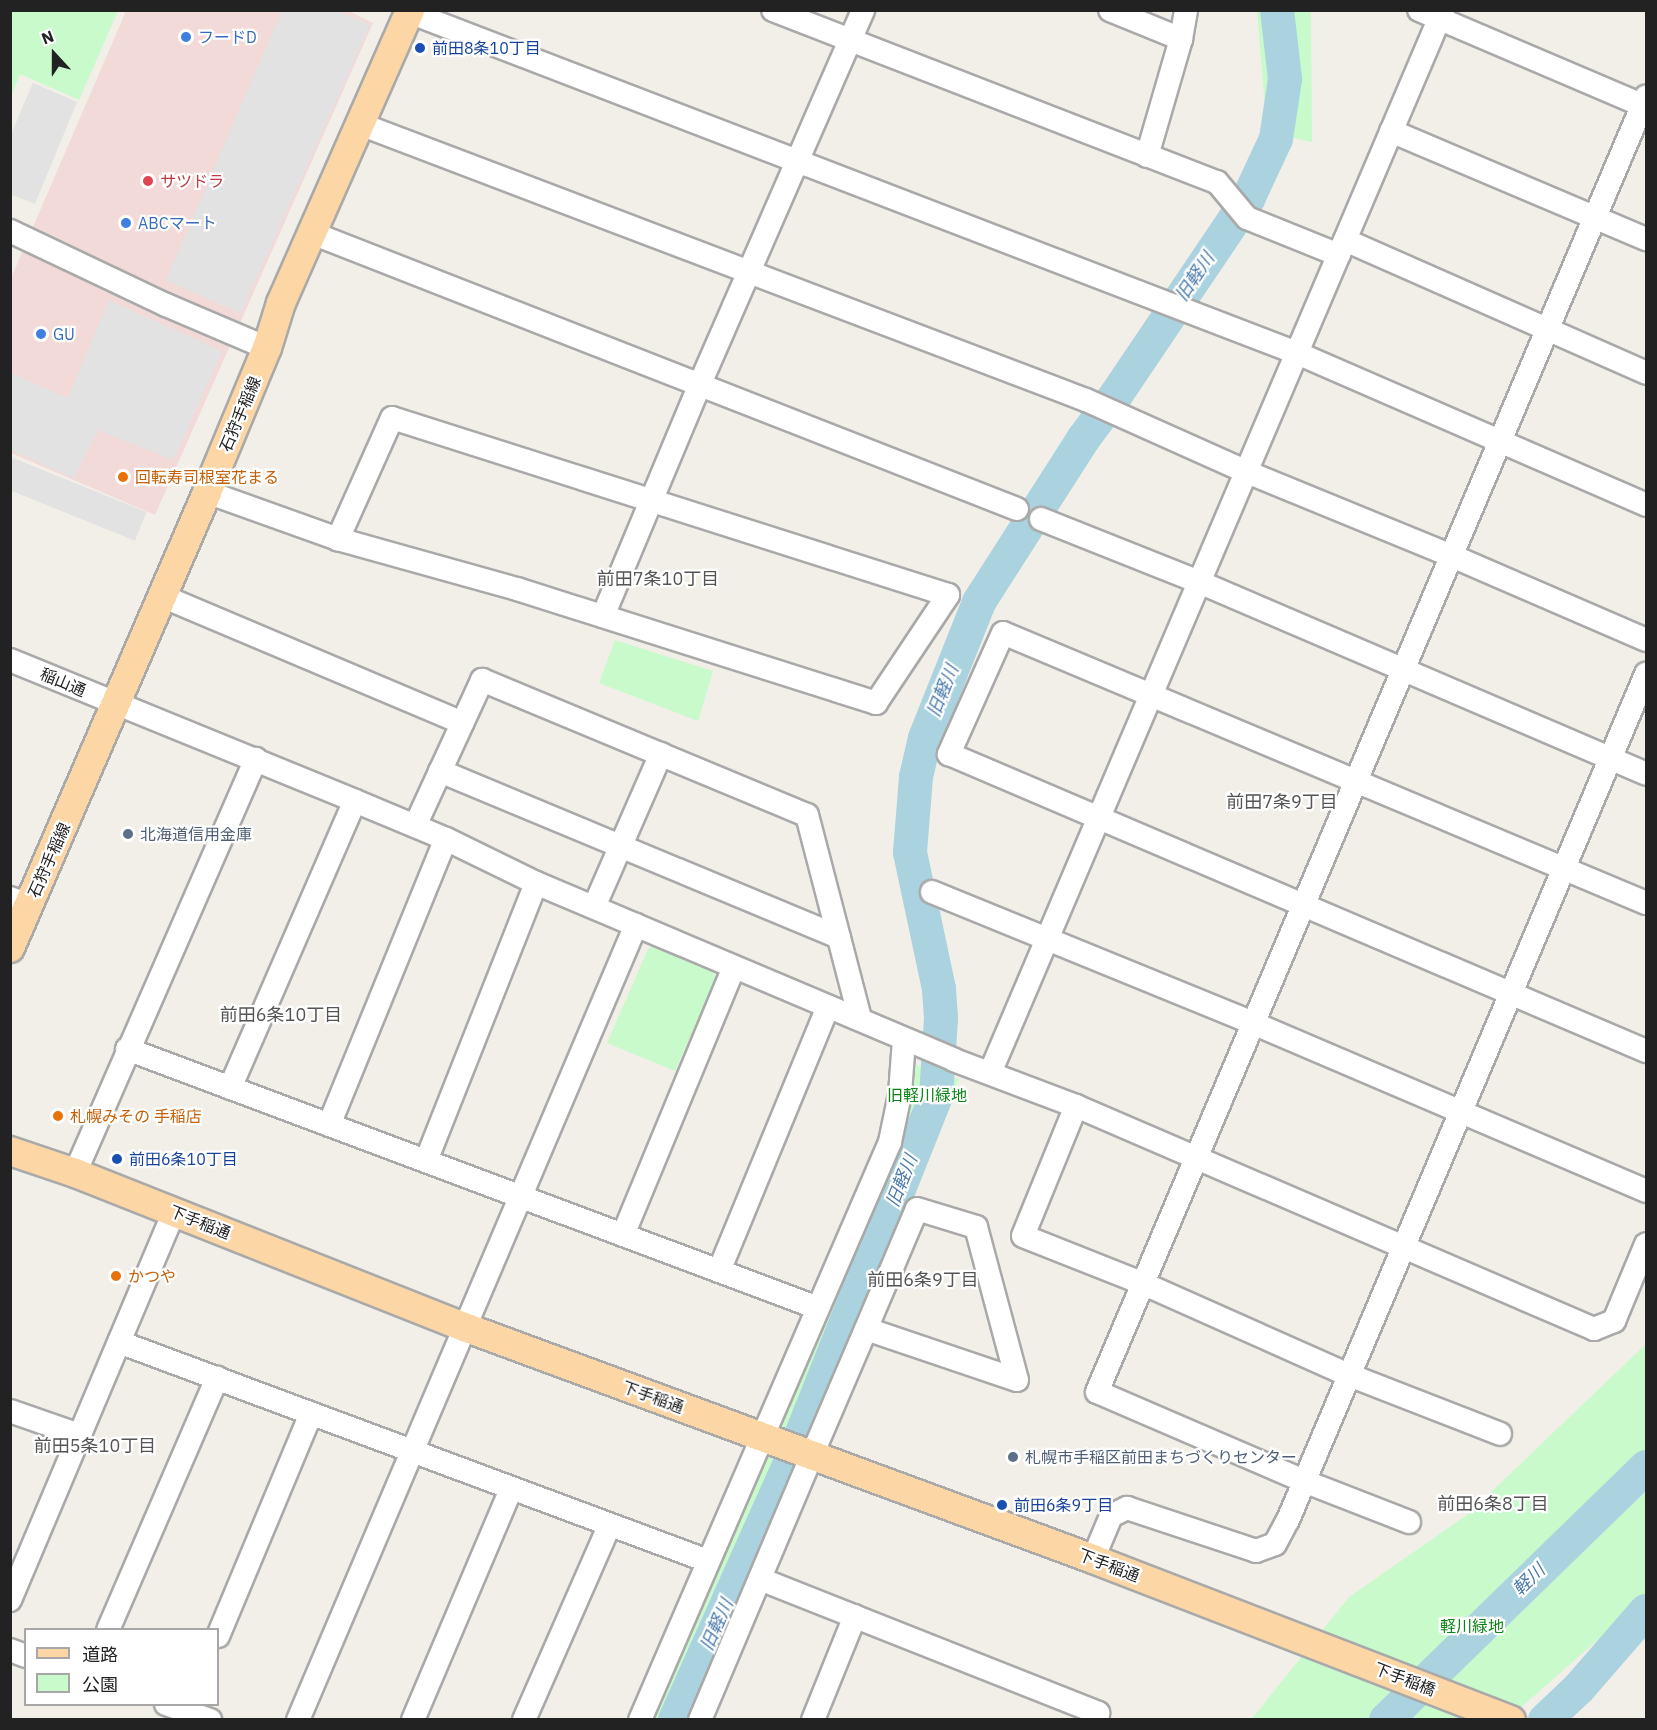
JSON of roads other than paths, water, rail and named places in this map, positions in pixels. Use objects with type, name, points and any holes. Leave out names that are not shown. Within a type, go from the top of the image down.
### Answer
[{"type":"main road","name":"石狩手稲線","points":[[10,948],[20,902],[116,704],[267,348],[282,303],[410,11]]},
{"type":"main road","name":"下手稲通","points":[[10,1150],[75,1173],[466,1328],[1094,1559],[1298,1638]]},
{"type":"main road","name":"下手稲橋","points":[[1298,1638],[1511,1719]]},
{"type":"street","points":[[773,10],[1217,182],[1247,218],[1342,247],[1647,373]]},
{"type":"street","points":[[603,616],[699,386],[863,10]]},
{"type":"street","points":[[1110,10],[1181,39]]},
{"type":"street","points":[[1147,156],[1181,39],[1186,10]]},
{"type":"street","points":[[410,11],[1297,353],[1647,505]]},
{"type":"street","points":[[990,1073],[1391,131],[1434,13],[1645,103],[1097,1392],[1304,1481],[1409,1522]]},
{"type":"street","points":[[360,124],[1086,400],[1247,472],[1452,556],[1647,640]]},
{"type":"street","points":[[1391,131],[1647,239]]},
{"type":"street","points":[[10,231],[166,305],[267,348]]},
{"type":"street","points":[[312,233],[1017,509]]},
{"type":"street","points":[[207,492],[338,539],[517,589],[876,703],[948,595],[392,418],[338,539]]},
{"type":"street","points":[[1041,519],[1199,582],[1647,774]]},
{"type":"street","points":[[162,596],[462,723]]},
{"type":"street","points":[[1647,903],[1004,633],[949,754],[1098,820],[1305,905],[1511,995],[1647,1051]]},
{"type":"street","name":"稲山通","points":[[10,660],[256,759],[446,839],[536,883],[828,1007],[860,1018],[910,1042],[1076,1106],[1197,1160],[1404,1245],[1594,1329],[1614,1321],[1647,1244]]},
{"type":"street","points":[[1094,1559],[1111,1516],[1127,1508],[1256,1551],[1275,1544],[1304,1481],[1647,674]]},
{"type":"street","points":[[415,826],[482,680],[807,815],[860,1018]]},
{"type":"street","points":[[594,907],[661,754]]},
{"type":"street","points":[[75,1173],[256,759]]},
{"type":"street","points":[[440,771],[839,937]]},
{"type":"street","points":[[230,1088],[355,801]]},
{"type":"street","points":[[329,1125],[446,839]]},
{"type":"street","points":[[426,1161],[536,883]]},
{"type":"street","points":[[932,892],[1255,1024],[1647,1191]]},
{"type":"street","points":[[298,1719],[636,925]]},
{"type":"street","points":[[623,1234],[734,967]]},
{"type":"street","points":[[719,1271],[828,1007]]},
{"type":"street","points":[[640,1719],[890,1142],[910,1042]]},
{"type":"street","points":[[127,1050],[818,1308]]},
{"type":"street","points":[[1076,1106],[1023,1236],[1142,1283],[1349,1375],[1500,1434]]},
{"type":"street","points":[[700,1719],[917,1209],[976,1227],[1017,1380],[866,1329]]},
{"type":"street","points":[[10,1600],[174,1212]]},
{"type":"street","points":[[119,1342],[708,1561]]},
{"type":"street","points":[[108,1628],[217,1378]]},
{"type":"street","points":[[10,1411],[79,1436]]},
{"type":"street","points":[[219,1634],[311,1414]]},
{"type":"street","points":[[413,1719],[511,1489]]},
{"type":"street","points":[[524,1719],[609,1526]]},
{"type":"street","points":[[760,1579],[1098,1713],[1097,1719]]},
{"type":"street","points":[[813,1719],[855,1616]]},
{"type":"street","points":[[180,1707],[210,1719]]},
{"type":"waterway","name":"旧軽川","points":[[802,1433],[936,1096],[941,1018],[939,989],[910,852],[916,777],[925,738],[979,602],[1084,438],[1116,395],[1248,199],[1276,139],[1285,79],[1277,10]]},
{"type":"waterway","name":"旧軽川","points":[[675,1720],[789,1465]]},
{"type":"waterway","name":"軽川","points":[[1386,1720],[1646,1467]]},
{"type":"waterway","points":[[1545,1720],[1579,1688],[1646,1611]]},
{"type":"place","name":"フードD","points":[[186,37]]},
{"type":"place","name":"前田8条10丁目","points":[[420,48]]},
{"type":"place","name":"サツドラ","points":[[148,181]]},
{"type":"place","name":"ABCマート","points":[[126,223]]},
{"type":"place","name":"GU","points":[[41,334]]},
{"type":"place","name":"回転寿司根室花まる","points":[[123,477]]},
{"type":"place","name":"北海道信用金庫","points":[[128,834]]},
{"type":"place","name":"札幌みその 手稲店","points":[[58,1116]]},
{"type":"place","name":"前田6条10丁目","points":[[117,1159]]},
{"type":"place","name":"かつや","points":[[116,1276]]},
{"type":"place","name":"札幌市手稲区前田まちづくりセンター","points":[[1013,1457]]},
{"type":"place","name":"前田6条9丁目","points":[[1002,1505]]},
{"type":"district","name":"前田7条10丁目","points":[[658,579]]},
{"type":"district","name":"前田7条9丁目","points":[[1282,802]]},
{"type":"district","name":"前田6条10丁目","points":[[281,1015]]},
{"type":"district","name":"前田6条9丁目","points":[[923,1280]]},
{"type":"district","name":"前田5条10丁目","points":[[95,1446]]},
{"type":"district","name":"前田6条8丁目","points":[[1493,1504]]},
{"type":"park label","name":"旧軽川緑地","points":[[927,1095]]},
{"type":"park label","name":"軽川緑地","points":[[1472,1626]]}]
